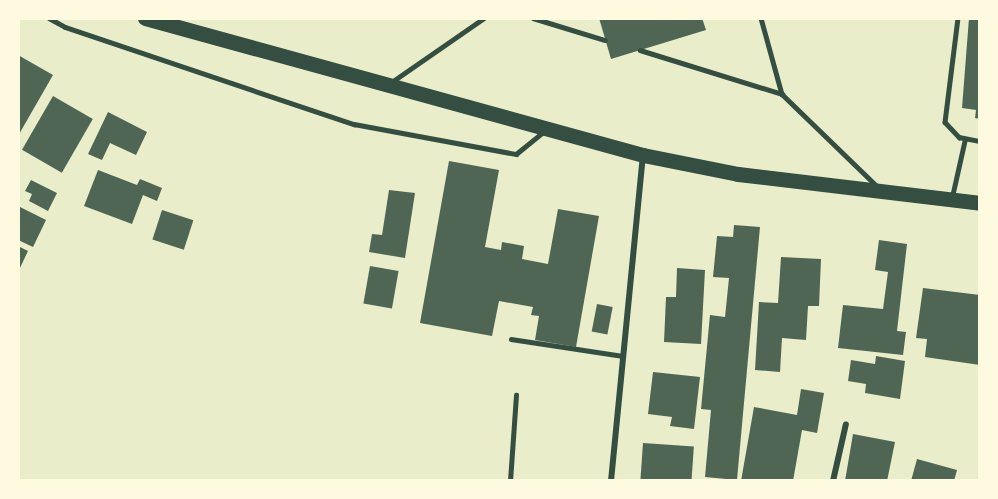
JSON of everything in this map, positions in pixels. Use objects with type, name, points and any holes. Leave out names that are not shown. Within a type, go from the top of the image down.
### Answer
[{"type":"main road","points":[[145,18],[546,130],[644,155],[738,174],[980,203]]},
{"type":"street","points":[[611,481],[644,155]]},
{"type":"street","points":[[833,481],[846,424]]},
{"type":"lane","points":[[49,18],[290,103],[385,131],[516,154],[546,130]]},
{"type":"lane","points":[[387,86],[484,18]]},
{"type":"lane","points":[[533,18],[605,40]]},
{"type":"lane","points":[[761,18],[782,94]]},
{"type":"lane","points":[[958,18],[945,122],[954,134],[965,139],[980,141]]},
{"type":"lane","points":[[640,50],[782,94],[883,191]]},
{"type":"lane","points":[[952,200],[965,139]]},
{"type":"lane","points":[[511,339],[623,356]]},
{"type":"lane","points":[[510,481],[516,395]]},
{"type":"building","points":[[599,18],[702,18],[706,30],[611,59]]},
{"type":"building","points":[[969,18],[980,18],[980,119],[975,118],[976,110],[962,108]]},
{"type":"building","points":[[18,55],[53,75],[18,136]]},
{"type":"building","points":[[53,96],[93,119],[62,173],[22,150]]},
{"type":"building","points":[[108,112],[147,132],[136,155],[110,143],[102,160],[88,154]]},
{"type":"building","points":[[449,161],[499,170],[485,247],[501,250],[502,242],[524,246],[522,259],[548,264],[558,209],[599,216],[576,347],[535,340],[539,316],[531,315],[533,307],[499,301],[492,336],[420,323]]},
{"type":"building","points":[[98,170],[137,185],[140,179],[162,188],[157,201],[143,195],[132,224],[84,206]]},
{"type":"building","points":[[31,180],[57,193],[48,211],[29,201],[32,194],[25,191]]},
{"type":"building","points":[[389,190],[415,193],[405,258],[369,252],[372,234],[382,235]]},
{"type":"building","points":[[18,206],[46,220],[33,247],[18,240]]},
{"type":"building","points":[[162,210],[193,220],[184,250],[152,239]]},
{"type":"building","points":[[734,225],[760,227],[737,480],[705,477],[711,410],[701,409],[710,315],[725,317],[729,278],[713,277],[717,236],[733,237]]},
{"type":"building","points":[[879,240],[907,244],[897,331],[906,332],[903,355],[838,348],[843,305],[883,309],[888,272],[875,270]]},
{"type":"building","points":[[18,246],[28,251],[18,272]]},
{"type":"building","points":[[781,257],[821,259],[819,306],[808,306],[806,340],[782,338],[780,372],[755,370],[759,302],[778,303]]},
{"type":"building","points":[[370,266],[399,271],[392,308],[363,303]]},
{"type":"building","points":[[677,268],[705,270],[701,344],[664,342],[666,297],[676,297]]},
{"type":"building","points":[[923,288],[980,295],[980,365],[925,357],[927,339],[916,338]]},
{"type":"building","points":[[597,304],[613,307],[607,335],[592,331]]},
{"type":"building","points":[[876,356],[905,361],[900,399],[865,393],[866,384],[848,381],[851,360],[875,364]]},
{"type":"building","points":[[653,372],[700,377],[694,429],[670,426],[672,417],[648,414]]},
{"type":"building","points":[[801,389],[824,393],[817,433],[802,430],[793,481],[741,481],[754,407],[797,415]]},
{"type":"building","points":[[853,434],[895,442],[887,481],[845,481]]},
{"type":"building","points":[[643,443],[694,447],[691,481],[640,481]]},
{"type":"building","points":[[917,459],[957,470],[954,481],[911,481]]}]
